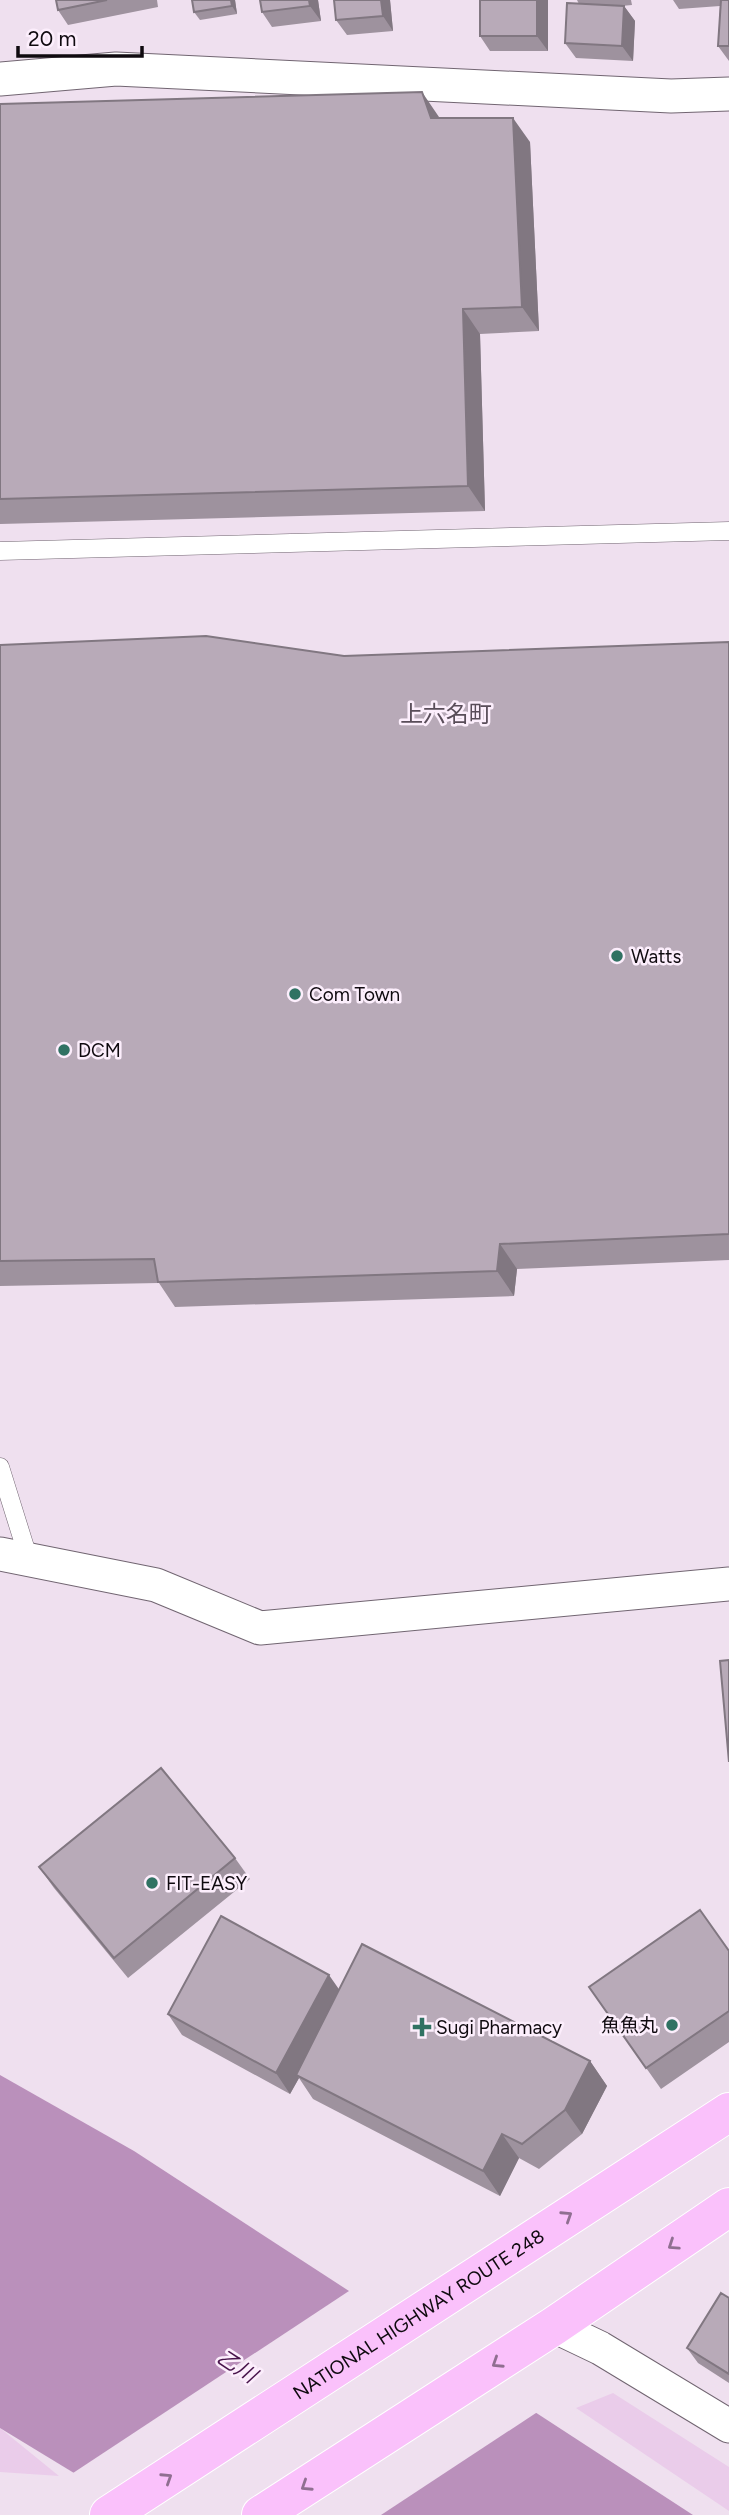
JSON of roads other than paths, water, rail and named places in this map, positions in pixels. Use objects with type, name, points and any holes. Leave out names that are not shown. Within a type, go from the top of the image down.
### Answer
[{"type":"highway","name":"NATIONAL HIGHWAY ROUTE 248","points":[[110,2515],[729,2112]]},
{"type":"highway","points":[[261,2515],[554,2326],[729,2207]]},
{"type":"street","points":[[0,79],[116,69],[671,96],[729,94]]},
{"type":"street","points":[[15,1557],[156,1585],[260,1628],[729,1584]]},
{"type":"street","points":[[554,2326],[600,2348],[729,2426]]},
{"type":"lane","points":[[0,551],[729,531]]},
{"type":"lane","points":[[0,1466],[15,1557]]},
{"type":"water","name":"乙川","points":[[0,2075],[134,2151],[693,2515],[143,2515],[0,2428]]},
{"type":"place","name":"Watts","points":[[617,956]]},
{"type":"place","name":"Com Town","points":[[295,994]]},
{"type":"place","name":"DCM","points":[[64,1050]]},
{"type":"place","name":"FIT-EASY","points":[[152,1883]]},
{"type":"place","name":"魚魚丸","points":[[672,2025]]},
{"type":"place","name":"Sugi Pharmacy","points":[[422,2027]]},
{"type":"district","name":"上六名町","points":[[446,714]]}]
